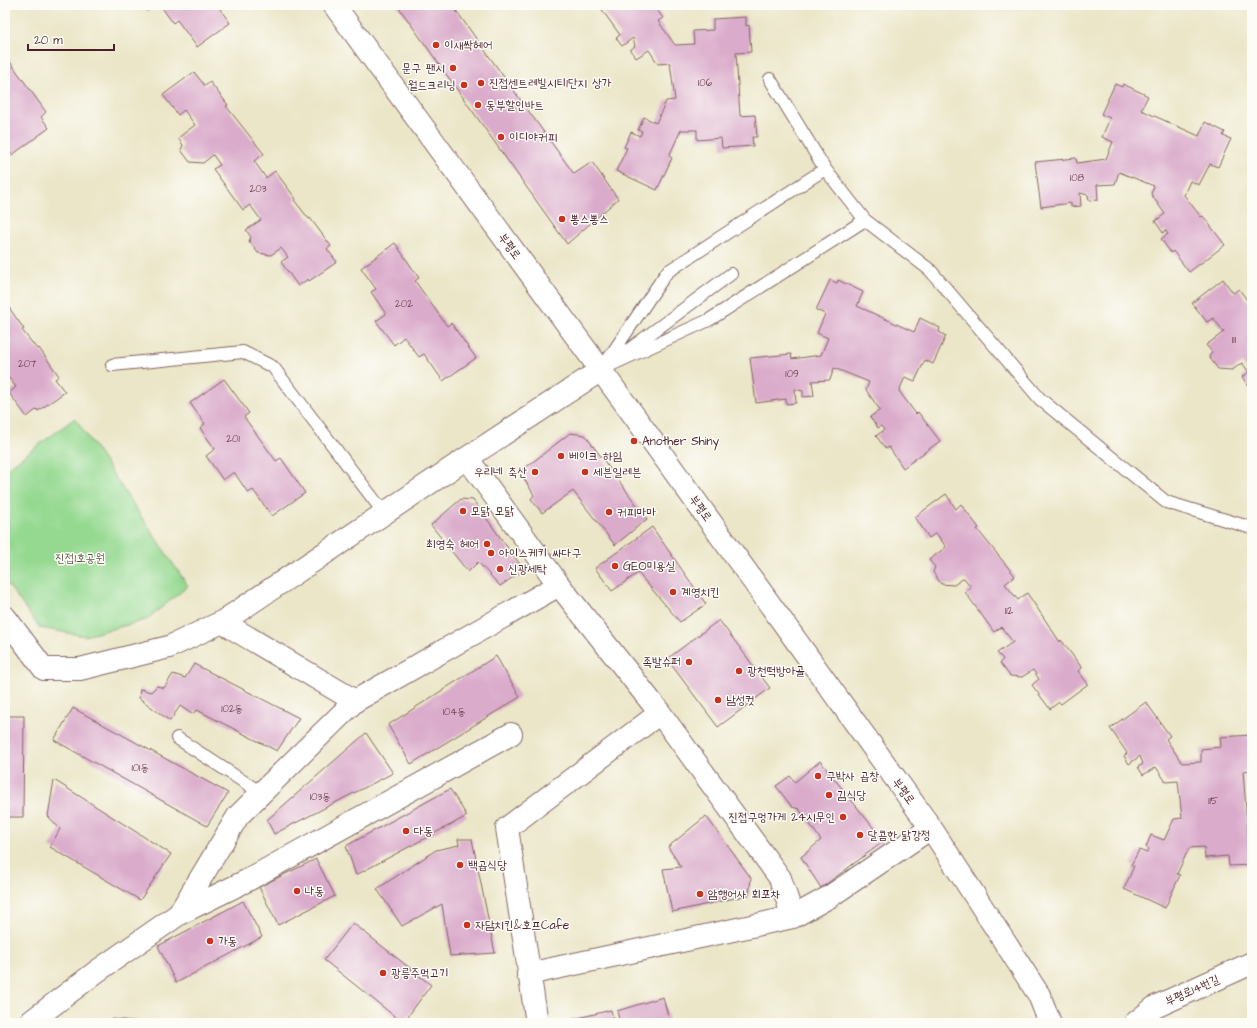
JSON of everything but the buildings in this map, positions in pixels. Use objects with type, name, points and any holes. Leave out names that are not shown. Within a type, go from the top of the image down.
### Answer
[{"type":"street","name":"부평로","points":[[334,5],[601,370],[931,828],[1039,995],[1050,1023]]},
{"type":"street","points":[[5,617],[44,669],[80,669],[169,647],[222,622],[601,370]]},
{"type":"street","points":[[467,458],[559,585],[660,713],[780,878],[793,917]]},
{"type":"street","points":[[179,914],[238,816],[355,700],[559,585]]},
{"type":"street","points":[[222,622],[355,700]]},
{"type":"street","points":[[537,1023],[528,974],[507,828],[660,713]]},
{"type":"street","points":[[29,1023],[96,972],[179,914],[248,880],[511,734]]},
{"type":"street","points":[[528,974],[793,917],[829,898],[931,828]]},
{"type":"street","name":"부평로14번길","points":[[1136,1023],[1155,1007],[1252,963]]},
{"type":"lane","points":[[770,79],[825,169],[865,220],[930,270],[1040,399],[1166,502],[1252,528]]},
{"type":"lane","points":[[601,370],[667,272],[825,169]]},
{"type":"lane","points":[[601,370],[709,320],[865,220]]},
{"type":"lane","points":[[601,370],[731,274]]},
{"type":"lane","points":[[112,365],[243,352],[272,367],[384,513]]},
{"type":"lane","points":[[177,738],[261,793]]},
{"type":"green space","name":"진접1호공원","points":[[75,418],[188,586],[146,620],[85,636],[40,628],[5,581],[5,470]]},
{"type":"place","name":"이새싹헤어","points":[[436,45]]},
{"type":"place","name":"문구 팬시","points":[[453,68]]},
{"type":"place","name":"진접센트레빌시티1단지 상가","points":[[481,83]]},
{"type":"place","name":"월드크리닝","points":[[464,85]]},
{"type":"place","name":"동부할인바트","points":[[478,105]]},
{"type":"place","name":"이디야커피","points":[[501,137]]},
{"type":"place","name":"뽕스뽕스","points":[[562,219]]},
{"type":"place","name":"Another Shiny","points":[[634,441]]},
{"type":"place","name":"베이크 하임","points":[[561,456]]},
{"type":"place","name":"우리네 축산","points":[[535,472]]},
{"type":"place","name":"세븐일레븐","points":[[585,472]]},
{"type":"place","name":"모닭 모닭","points":[[463,511]]},
{"type":"place","name":"커피마마","points":[[609,512]]},
{"type":"place","name":"최영숙 헤어","points":[[487,544]]},
{"type":"place","name":"아이스케키 싸다구","points":[[491,553]]},
{"type":"place","name":"GEO미용실","points":[[615,566]]},
{"type":"place","name":"신광세탁","points":[[500,569]]},
{"type":"place","name":"계영치킨","points":[[673,592]]},
{"type":"place","name":"족발슈퍼","points":[[689,662]]},
{"type":"place","name":"광천떡방아골","points":[[739,671]]},
{"type":"place","name":"남성컷","points":[[718,700]]},
{"type":"place","name":"구박사 곱창","points":[[818,776]]},
{"type":"place","name":"김식당","points":[[829,795]]},
{"type":"place","name":"진접구멍가게 24시무인","points":[[843,817]]},
{"type":"place","name":"다동","points":[[406,831]]},
{"type":"place","name":"달콤한 닭강정","points":[[860,835]]},
{"type":"place","name":"백곱식당","points":[[460,865]]},
{"type":"place","name":"나동","points":[[297,891]]},
{"type":"place","name":"암행어사 회포차","points":[[700,894]]},
{"type":"place","name":"자담치킨&호프Cafe","points":[[467,925]]},
{"type":"place","name":"가동","points":[[210,941]]},
{"type":"place","name":"광릉주먹고기","points":[[383,973]]}]
